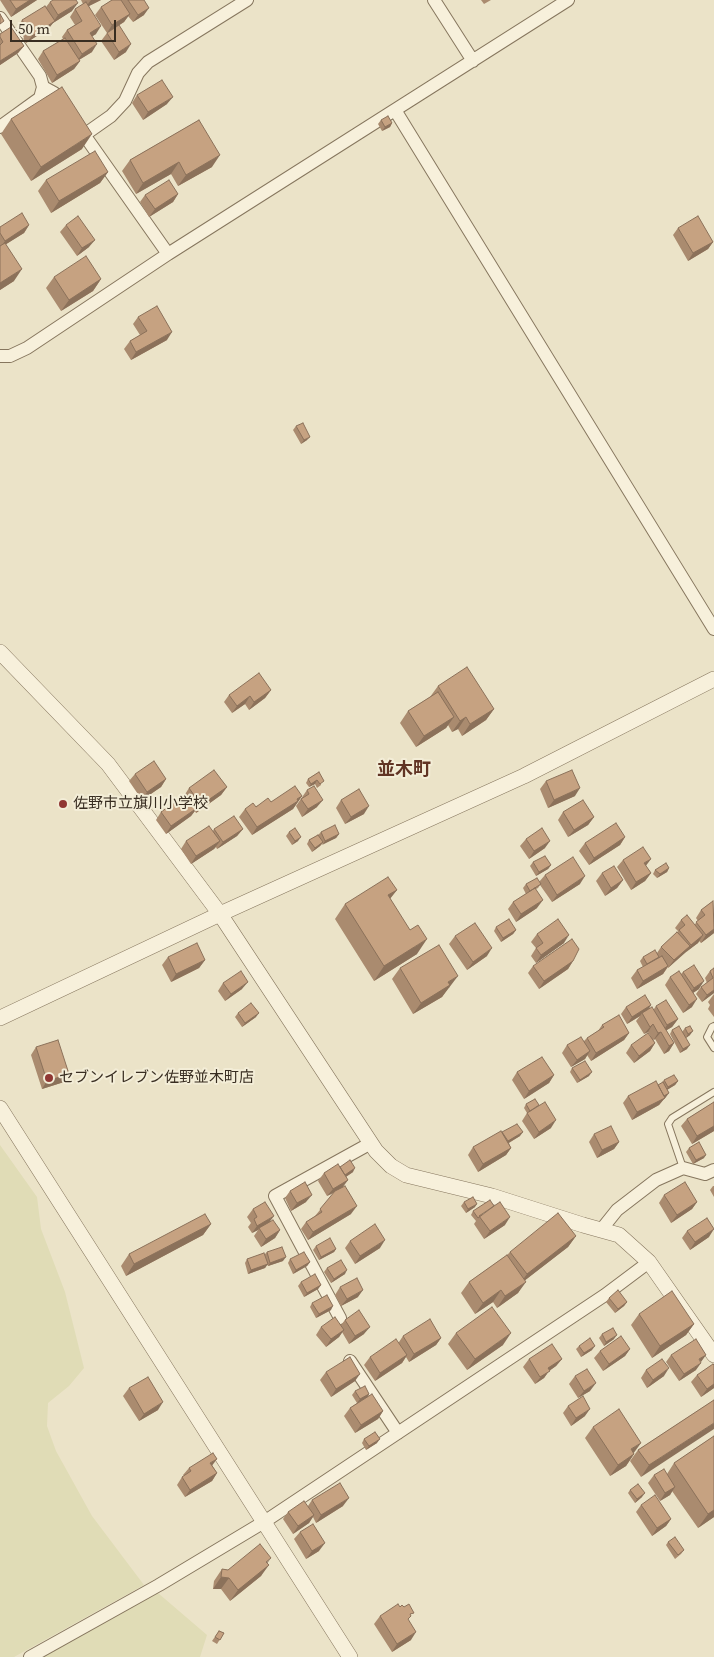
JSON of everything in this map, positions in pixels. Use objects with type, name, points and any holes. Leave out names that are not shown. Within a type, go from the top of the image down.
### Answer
[{"type":"street","points":[[84,135],[110,116],[125,101],[138,73],[148,62],[247,0]]},
{"type":"street","points":[[434,0],[473,61]]},
{"type":"street","points":[[0,356],[10,356],[27,348],[168,254],[568,0]]},
{"type":"street","points":[[0,18],[40,76],[43,86],[40,98],[0,127]]},
{"type":"street","points":[[43,86],[54,93],[168,254]]},
{"type":"street","points":[[395,110],[714,629]]},
{"type":"street","points":[[0,652],[108,764],[220,914],[376,1151],[391,1166],[406,1175],[492,1196],[619,1235],[649,1262],[714,1355]]},
{"type":"street","points":[[0,1018],[220,914],[524,776],[714,678]]},
{"type":"street","points":[[0,1108],[350,1657]]},
{"type":"street","points":[[340,1318],[275,1196],[371,1143]]},
{"type":"street","points":[[601,1230],[617,1210],[656,1180],[683,1168],[705,1174],[714,1170]]},
{"type":"street","points":[[30,1657],[159,1585],[264,1522],[605,1295],[649,1262]]},
{"type":"street","points":[[350,1361],[398,1433]]},
{"type":"lane","points":[[714,1026],[707,1037],[714,1048]]},
{"type":"lane","points":[[683,1168],[668,1124],[672,1118],[714,1092]]},
{"type":"shaded area","points":[[0,1145],[37,1197],[41,1229],[65,1292],[84,1368],[69,1386],[48,1403],[47,1426],[56,1451],[92,1516],[144,1585],[14,1657],[0,1657]]},
{"type":"shaded area","points":[[158,1593],[207,1635],[200,1657],[42,1657]]},
{"type":"building","points":[[10,0],[30,0],[16,9]]},
{"type":"building","points":[[53,0],[76,0],[78,3],[58,15],[50,2]]},
{"type":"building","points":[[112,0],[121,0],[130,14],[112,25],[101,7]]},
{"type":"building","points":[[128,0],[144,0],[149,8],[138,15]]},
{"type":"building","points":[[86,2],[101,26],[90,33],[97,44],[82,54],[67,30],[82,21],[75,9]]},
{"type":"building","points":[[45,6],[55,21],[32,36],[22,20]]},
{"type":"building","points":[[0,14],[4,21],[0,24]]},
{"type":"building","points":[[119,25],[131,44],[119,52],[107,33]]},
{"type":"building","points":[[11,27],[24,46],[0,61],[0,45],[3,42],[0,34]]},
{"type":"building","points":[[65,38],[80,61],[57,75],[43,51]]},
{"type":"building","points":[[162,80],[173,97],[148,112],[137,95]]},
{"type":"building","points":[[62,87],[92,134],[41,167],[11,119]]},
{"type":"building","points":[[388,116],[392,123],[385,127],[381,120]]},
{"type":"building","points":[[199,120],[220,155],[186,175],[179,162],[143,183],[130,160]]},
{"type":"building","points":[[95,151],[108,172],[59,201],[46,180]]},
{"type":"building","points":[[169,180],[178,194],[155,209],[145,195]]},
{"type":"building","points":[[22,213],[29,225],[5,241],[0,233],[0,227]]},
{"type":"building","points":[[78,216],[95,240],[82,248],[66,225]]},
{"type":"building","points":[[698,216],[713,242],[693,253],[678,228]]},
{"type":"building","points":[[5,243],[22,269],[0,283],[0,246]]},
{"type":"building","points":[[86,256],[101,279],[69,300],[54,277]]},
{"type":"building","points":[[157,306],[172,332],[136,352],[130,341],[147,331],[138,317]]},
{"type":"building","points":[[303,423],[310,437],[304,440],[296,426]]},
{"type":"building","points":[[467,667],[494,709],[470,724],[466,717],[460,721],[438,686]]},
{"type":"building","points":[[259,673],[271,690],[254,702],[250,696],[237,706],[229,695]]},
{"type":"building","points":[[438,692],[454,717],[424,736],[408,711]]},
{"type":"building","points":[[154,761],[166,779],[147,792],[135,774]]},
{"type":"building","points":[[214,770],[227,787],[201,805],[189,788]]},
{"type":"building","points":[[572,770],[580,788],[554,800],[546,781]]},
{"type":"building","points":[[319,772],[324,781],[320,784],[317,780],[311,784],[308,779]]},
{"type":"building","points":[[295,786],[302,796],[297,799],[298,801],[257,827],[245,809],[253,803],[256,807],[268,798],[271,802]]},
{"type":"building","points":[[314,786],[323,800],[308,809],[301,799],[309,794],[307,790]]},
{"type":"building","points":[[359,789],[369,806],[351,817],[341,800]]},
{"type":"building","points":[[186,794],[197,808],[171,826],[161,812]]},
{"type":"building","points":[[583,800],[594,817],[574,830],[563,812]]},
{"type":"building","points":[[234,816],[243,829],[223,842],[214,829]]},
{"type":"building","points":[[616,823],[625,837],[594,858],[585,843]]},
{"type":"building","points":[[335,825],[339,834],[325,841],[321,832]]},
{"type":"building","points":[[209,826],[220,841],[196,856],[186,841]]},
{"type":"building","points":[[295,828],[301,837],[295,841],[289,832]]},
{"type":"building","points":[[542,828],[550,841],[534,851],[526,839]]},
{"type":"building","points":[[318,835],[323,842],[315,848],[309,840]]},
{"type":"building","points":[[643,847],[651,859],[644,863],[651,873],[636,882],[623,860]]},
{"type":"building","points":[[545,856],[551,865],[539,872],[533,862]]},
{"type":"building","points":[[573,857],[585,876],[557,895],[545,875]]},
{"type":"building","points":[[666,863],[669,868],[660,874],[655,870]]},
{"type":"building","points":[[614,866],[623,880],[611,888],[602,873]]},
{"type":"building","points":[[388,877],[397,890],[388,895],[410,930],[418,925],[427,939],[384,966],[345,904]]},
{"type":"building","points":[[537,878],[541,884],[530,891],[526,884]]},
{"type":"building","points":[[535,888],[543,900],[521,914],[513,902]]},
{"type":"building","points":[[713,901],[714,929],[706,935],[696,922],[705,915],[701,910]]},
{"type":"building","points":[[687,915],[703,935],[691,945],[679,930],[685,925],[681,920]]},
{"type":"building","points":[[509,919],[516,930],[503,938],[496,927]]},
{"type":"building","points":[[558,919],[569,935],[541,955],[536,948],[543,943],[537,934]]},
{"type":"building","points":[[475,923],[492,948],[473,962],[455,936]]},
{"type":"building","points":[[677,932],[690,946],[674,960],[661,947]]},
{"type":"building","points":[[572,939],[579,949],[573,961],[544,981],[533,966]]},
{"type":"building","points":[[197,943],[205,960],[176,974],[168,957]]},
{"type":"building","points":[[439,945],[458,976],[448,982],[450,985],[421,1003],[400,968]]},
{"type":"building","points":[[655,950],[659,957],[647,964],[643,957]]},
{"type":"building","points":[[662,956],[668,966],[643,981],[637,970]]},
{"type":"building","points":[[694,965],[704,981],[694,988],[683,972]]},
{"type":"building","points":[[714,968],[714,990],[707,995],[701,987],[713,978],[710,971]]},
{"type":"building","points":[[241,971],[248,982],[231,994],[223,983]]},
{"type":"building","points":[[679,971],[697,999],[689,1005],[670,977]]},
{"type":"building","points":[[645,995],[651,1005],[632,1017],[626,1007]]},
{"type":"building","points":[[666,1000],[678,1019],[667,1025],[656,1006]]},
{"type":"building","points":[[251,1003],[259,1013],[245,1023],[238,1013]]},
{"type":"building","points":[[652,1007],[674,1043],[669,1046],[661,1032],[658,1033],[653,1024],[650,1027],[642,1013]]},
{"type":"building","points":[[619,1015],[629,1033],[596,1053],[587,1038],[604,1027],[602,1025]]},
{"type":"building","points":[[679,1026],[690,1045],[683,1049],[672,1030]]},
{"type":"building","points":[[690,1026],[693,1031],[688,1034],[685,1028]]},
{"type":"building","points":[[648,1033],[655,1043],[639,1056],[631,1045]]},
{"type":"building","points":[[581,1037],[590,1051],[577,1060],[567,1045]]},
{"type":"building","points":[[58,1040],[69,1074],[47,1081],[36,1047]]},
{"type":"building","points":[[542,1057],[554,1075],[529,1091],[517,1072]]},
{"type":"building","points":[[585,1061],[592,1072],[580,1080],[572,1068]]},
{"type":"building","points":[[674,1075],[678,1081],[668,1087],[664,1080]]},
{"type":"building","points":[[656,1081],[665,1098],[637,1112],[628,1096]]},
{"type":"building","points":[[663,1082],[669,1093],[664,1096],[658,1085]]},
{"type":"building","points":[[535,1099],[539,1105],[530,1111],[526,1104]]},
{"type":"building","points":[[545,1102],[556,1120],[539,1132],[527,1113]]},
{"type":"building","points":[[714,1102],[714,1126],[697,1136],[687,1119]]},
{"type":"building","points":[[517,1124],[523,1132],[508,1141],[502,1132]]},
{"type":"building","points":[[611,1126],[619,1142],[602,1150],[594,1134]]},
{"type":"building","points":[[501,1131],[511,1148],[483,1164],[473,1147]]},
{"type":"building","points":[[699,1142],[706,1155],[696,1160],[689,1148]]},
{"type":"building","points":[[350,1160],[355,1168],[345,1175],[340,1167]]},
{"type":"building","points":[[338,1164],[348,1180],[333,1189],[324,1173]]},
{"type":"building","points":[[305,1182],[312,1195],[297,1203],[290,1191]]},
{"type":"building","points":[[685,1182],[697,1202],[677,1215],[664,1195]]},
{"type":"building","points":[[345,1186],[357,1206],[313,1232],[306,1222],[322,1212],[320,1209],[335,1191]]},
{"type":"building","points":[[473,1197],[477,1204],[468,1209],[464,1202]]},
{"type":"building","points":[[490,1200],[494,1206],[478,1218],[473,1211]]},
{"type":"building","points":[[265,1202],[274,1216],[257,1226],[254,1219],[257,1217],[253,1209]]},
{"type":"building","points":[[500,1202],[510,1217],[490,1231],[479,1216]]},
{"type":"building","points":[[558,1213],[576,1236],[527,1274],[510,1252]]},
{"type":"building","points":[[205,1214],[211,1224],[134,1264],[129,1254]]},
{"type":"building","points":[[707,1218],[714,1229],[695,1242],[687,1231]]},
{"type":"building","points":[[273,1220],[280,1230],[266,1239],[259,1228]]},
{"type":"building","points":[[375,1224],[385,1240],[360,1256],[350,1241]]},
{"type":"building","points":[[330,1238],[336,1249],[321,1257],[316,1246]]},
{"type":"building","points":[[282,1247],[286,1257],[270,1263],[267,1252]]},
{"type":"building","points":[[304,1252],[310,1262],[296,1270],[290,1259]]},
{"type":"building","points":[[264,1253],[268,1264],[251,1270],[247,1259]]},
{"type":"building","points":[[507,1255],[526,1282],[505,1296],[501,1290],[483,1303],[469,1282]]},
{"type":"building","points":[[341,1260],[347,1270],[334,1279],[327,1268]]},
{"type":"building","points":[[315,1274],[321,1285],[307,1293],[301,1282]]},
{"type":"building","points":[[357,1278],[363,1290],[347,1299],[340,1287]]},
{"type":"building","points":[[618,1290],[627,1302],[618,1309],[609,1298]]},
{"type":"building","points":[[672,1291],[694,1324],[660,1346],[639,1314]]},
{"type":"building","points":[[327,1295],[333,1306],[319,1314],[312,1303]]},
{"type":"building","points":[[492,1307],[511,1333],[475,1359],[456,1333]]},
{"type":"building","points":[[359,1310],[370,1327],[355,1336],[345,1320]]},
{"type":"building","points":[[335,1317],[344,1330],[331,1339],[321,1327]]},
{"type":"building","points":[[430,1319],[441,1338],[414,1354],[403,1336]]},
{"type":"building","points":[[613,1328],[617,1335],[606,1342],[602,1334]]},
{"type":"building","points":[[621,1336],[630,1349],[609,1364],[600,1351]]},
{"type":"building","points":[[590,1338],[595,1346],[584,1353],[579,1346]]},
{"type":"building","points":[[396,1339],[407,1355],[380,1373],[370,1357]]},
{"type":"building","points":[[696,1339],[706,1355],[699,1359],[701,1363],[684,1374],[671,1355]]},
{"type":"building","points":[[552,1344],[562,1359],[548,1368],[550,1371],[540,1377],[529,1359]]},
{"type":"building","points":[[350,1357],[360,1374],[336,1389],[326,1372]]},
{"type":"building","points":[[662,1359],[669,1368],[653,1380],[646,1370]]},
{"type":"building","points":[[713,1364],[714,1384],[707,1389],[697,1375]]},
{"type":"building","points":[[587,1369],[596,1383],[584,1391],[575,1376]]},
{"type":"building","points":[[148,1377],[163,1402],[144,1414],[129,1388]]},
{"type":"building","points":[[365,1386],[369,1394],[360,1399],[355,1391]]},
{"type":"building","points":[[372,1394],[383,1411],[361,1425],[350,1408]]},
{"type":"building","points":[[583,1396],[590,1409],[576,1418],[568,1406]]},
{"type":"building","points":[[714,1400],[714,1423],[649,1465],[638,1450]]},
{"type":"building","points":[[619,1409],[641,1443],[631,1449],[634,1454],[618,1465],[593,1427]]},
{"type":"building","points":[[375,1432],[380,1439],[369,1446],[364,1439]]},
{"type":"building","points":[[714,1436],[714,1510],[708,1514],[674,1463]]},
{"type":"building","points":[[213,1453],[217,1459],[210,1463],[217,1473],[190,1490],[182,1477],[191,1471],[189,1468]]},
{"type":"building","points":[[664,1469],[675,1487],[665,1493],[654,1475]]},
{"type":"building","points":[[340,1483],[349,1498],[321,1515],[312,1500]]},
{"type":"building","points":[[638,1484],[645,1493],[637,1499],[630,1490]]},
{"type":"building","points":[[655,1495],[671,1519],[657,1528],[641,1505]]},
{"type":"building","points":[[304,1501],[314,1515],[298,1526],[288,1512]]},
{"type":"building","points":[[313,1524],[325,1543],[312,1551],[300,1532]]},
{"type":"building","points":[[675,1537],[684,1550],[678,1555],[668,1542]]},
{"type":"building","points":[[260,1544],[271,1558],[266,1562],[269,1565],[238,1590],[229,1578],[221,1577],[222,1569],[228,1570]]},
{"type":"building","points":[[398,1604],[400,1607],[402,1605],[404,1607],[409,1604],[414,1613],[410,1614],[411,1616],[408,1619],[416,1632],[397,1644],[380,1616]]},
{"type":"building","points":[[219,1631],[224,1633],[220,1640],[215,1637]]},
{"type":"place","name":"佐野市立旗川小学校","points":[[63,804]]},
{"type":"place","name":"セブンイレブン佐野並木町店","points":[[49,1078]]},
{"type":"district","name":"並木町","points":[[404,770]]}]
